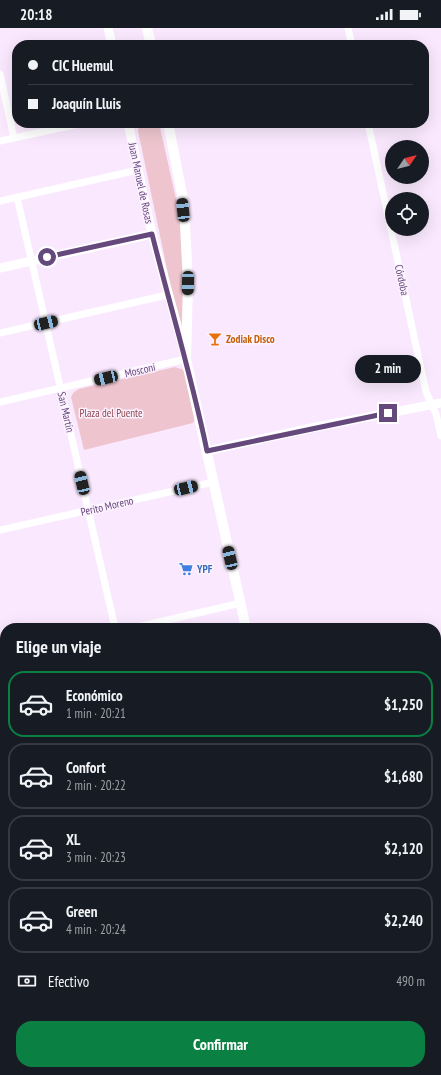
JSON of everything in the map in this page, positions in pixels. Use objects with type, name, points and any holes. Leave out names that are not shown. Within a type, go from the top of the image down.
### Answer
[{"type":"main road","points":[[147,28],[150,40]]},
{"type":"main road","points":[[169,128],[182,194],[185,226],[188,283],[186,359],[245,623]]},
{"type":"street","points":[[108,28],[111,40]]},
{"type":"street","points":[[348,28],[351,40]]},
{"type":"street","points":[[0,74],[14,138]]},
{"type":"street","points":[[0,141],[60,128]]},
{"type":"street","name":"Juan Manuel de Rosas","points":[[129,128],[167,295],[186,359]]},
{"type":"street","name":"Córdoba","points":[[369,128],[426,392],[436,414],[441,436]]},
{"type":"street","points":[[0,200],[138,170]]},
{"type":"street","name":"San Martín","points":[[17,197],[114,623]]},
{"type":"street","points":[[0,268],[152,234]]},
{"type":"street","points":[[0,333],[167,295]]},
{"type":"street","name":"Mosconi","points":[[0,402],[186,359]]},
{"type":"street","points":[[207,451],[316,427],[441,403]]},
{"type":"street","name":"Perito Moreno","points":[[0,530],[214,482]]},
{"type":"street","points":[[154,623],[240,603]]},
{"type":"green space","points":[[138,128],[160,128],[179,212],[183,245],[184,328],[179,326]]},
{"type":"green space","name":"Plaza del Puente","points":[[175,367],[184,370],[195,419],[193,423],[84,450],[71,397],[74,392],[79,389]]},
{"type":"place","name":"Zodiak Disco","points":[[215,339]]},
{"type":"place","name":"YPF","points":[[186,569]]},
{"type":"route","points":[[47,257],[152,234],[167,295],[186,359],[207,451],[388,413]]}]
